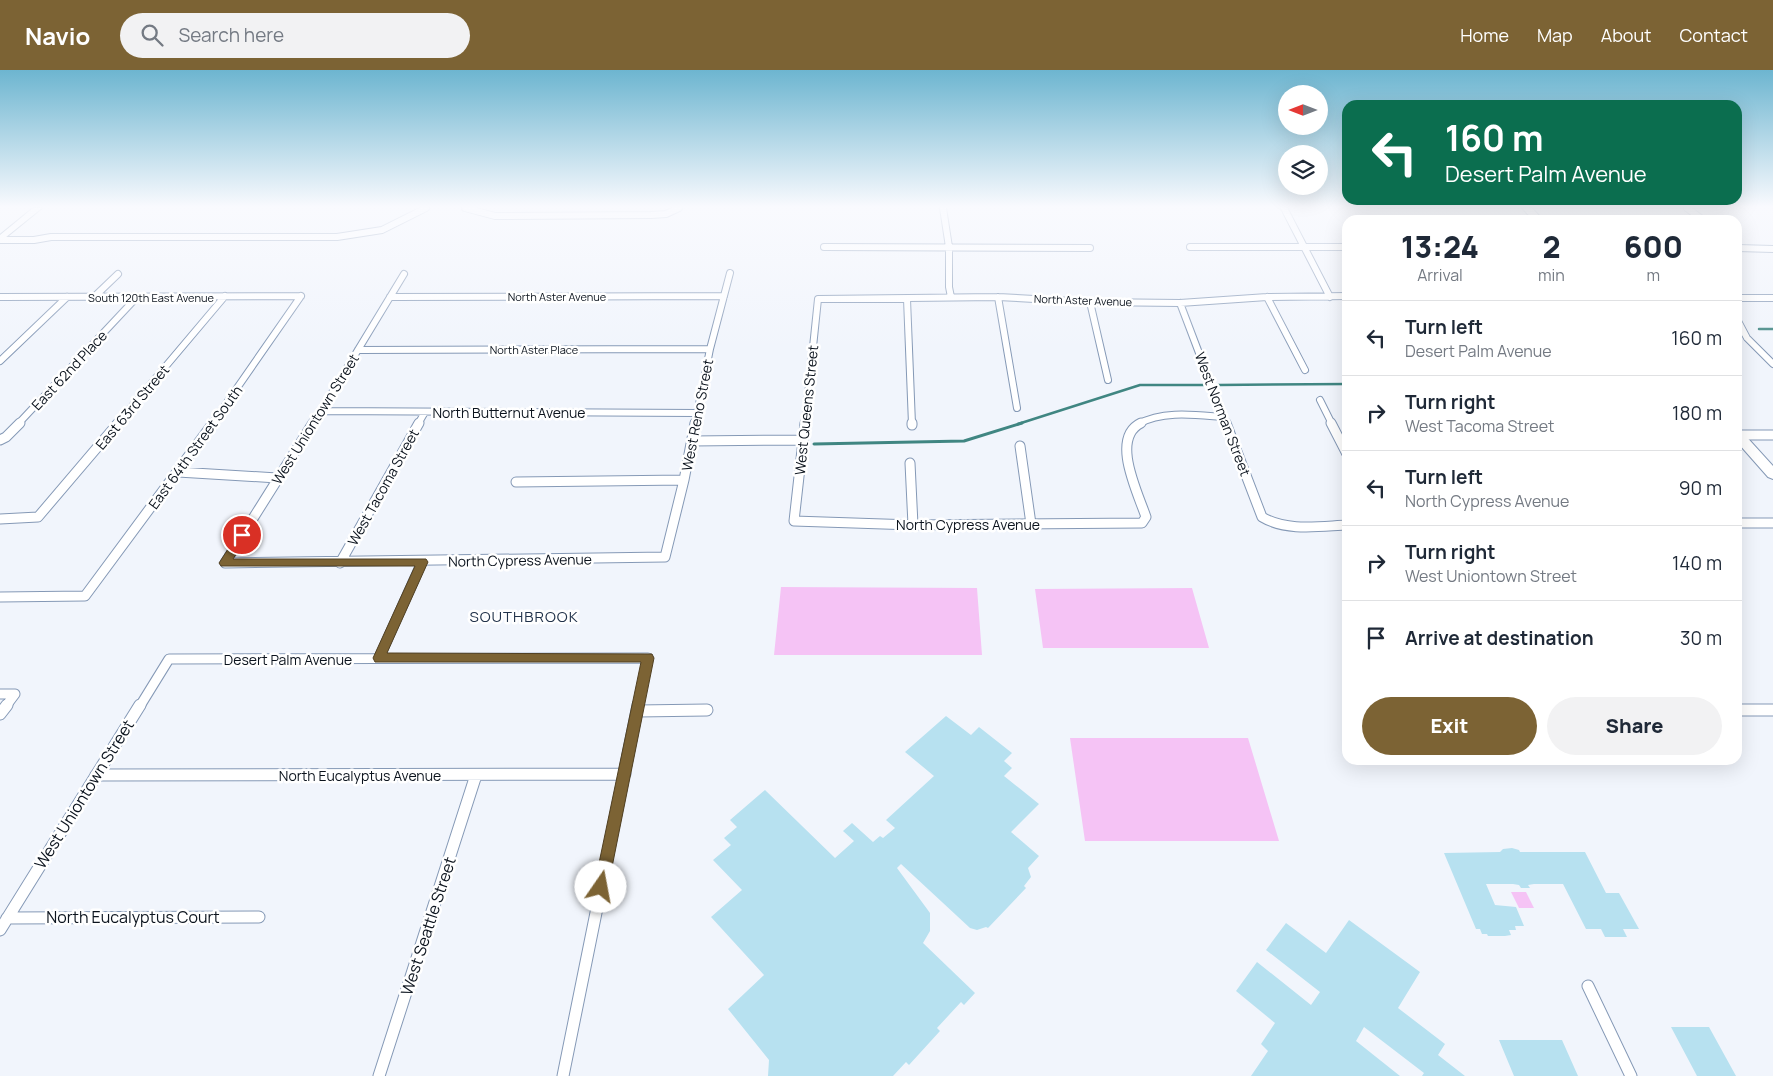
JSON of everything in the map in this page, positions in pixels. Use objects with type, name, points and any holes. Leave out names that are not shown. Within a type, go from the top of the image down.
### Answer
[{"type":"main road","points":[[1742,439],[1773,474]]},
{"type":"street","points":[[949,255],[949,287],[951,297]]},
{"type":"street","points":[[1306,255],[1330,297]]},
{"type":"street","name":"West Reno Street","points":[[665,556],[684,480],[710,349],[730,273]]},
{"type":"street","points":[[94,297],[118,274]]},
{"type":"street","name":"West Uniontown Street","points":[[225,563],[321,411],[404,274]]},
{"type":"street","name":"East 63rd Street","points":[[0,518],[38,517],[225,296]]},
{"type":"street","name":"South 120th East Avenue","points":[[0,297],[301,296]]},
{"type":"street","name":"East 64th Street South","points":[[0,597],[85,596],[178,472],[301,296]]},
{"type":"street","name":"North Aster Avenue","points":[[390,297],[724,296]]},
{"type":"street","name":"North Aster Avenue","points":[[818,299],[998,297],[1090,302],[1180,302],[1267,297],[1342,296]]},
{"type":"street","points":[[0,361],[67,297]]},
{"type":"street","name":"East 62nd Place","points":[[0,440],[6,437],[137,297]]},
{"type":"street","points":[[998,297],[1017,408]]},
{"type":"street","points":[[1267,297],[1305,370]]},
{"type":"street","points":[[907,298],[912,425]]},
{"type":"street","points":[[1742,298],[1773,298]]},
{"type":"street","name":"West Queens Street","points":[[794,521],[818,299]]},
{"type":"street","points":[[1090,302],[1108,380]]},
{"type":"street","name":"West Norman Street","points":[[1180,302],[1259,513],[1270,523],[1281,525],[1342,524]]},
{"type":"street","points":[[1742,330],[1746,338],[1773,364]]},
{"type":"street","name":"North Aster Place","points":[[358,350],[710,349]]},
{"type":"street","points":[[1320,400],[1342,444]]},
{"type":"street","name":"North Butternut Avenue","points":[[321,411],[697,413]]},
{"type":"street","name":"West Tacoma Street","points":[[340,563],[425,412]]},
{"type":"street","name":"North Cypress Avenue","points":[[794,521],[913,525],[1142,523],[1146,517],[1126,450],[1127,436],[1134,426],[1145,418],[1168,415],[1224,417]]},
{"type":"street","points":[[1742,435],[1773,435]]},
{"type":"street","points":[[692,442],[802,440]]},
{"type":"street","points":[[1020,446],[1031,524]]},
{"type":"street","points":[[910,463],[913,525]]},
{"type":"street","points":[[178,472],[277,478]]},
{"type":"street","points":[[516,482],[684,480]]},
{"type":"street","points":[[1742,523],[1773,523]]},
{"type":"street","name":"North Cypress Avenue","points":[[225,563],[422,562],[665,556]]},
{"type":"street","points":[[379,658],[422,562]]},
{"type":"street","name":"Desert Palm Avenue","points":[[169,659],[648,658],[638,710]]},
{"type":"street","name":"West Uniontown Street","points":[[0,930],[169,659]]},
{"type":"street","points":[[0,694],[15,694],[0,714]]},
{"type":"street","points":[[563,1076],[638,710],[707,710]]},
{"type":"street","points":[[1742,710],[1773,710]]},
{"type":"street","name":"North Eucalyptus Avenue","points":[[96,775],[624,774]]},
{"type":"street","name":"West Seattle Street","points":[[379,1076],[476,775]]},
{"type":"street","name":"North Eucalyptus Court","points":[[7,918],[259,917]]},
{"type":"street","points":[[1588,986],[1632,1076]]},
{"type":"shaded area","points":[[781,587],[977,588],[982,655],[774,655]]},
{"type":"shaded area","points":[[1192,588],[1209,648],[1043,648],[1035,589]]},
{"type":"shaded area","points":[[1070,738],[1248,738],[1279,841],[1085,841]]},
{"type":"shaded area","points":[[1511,892],[1526,892],[1534,908],[1519,908]]},
{"type":"building","points":[[946,716],[971,735],[979,727],[1012,753],[1004,761],[1012,768],[1004,776],[1039,804],[1011,832],[1039,856],[1028,868],[1031,877],[1024,886],[1026,888],[988,928],[977,930],[970,928],[901,864],[897,868],[930,913],[930,931],[923,943],[975,993],[964,1005],[961,1002],[937,1028],[940,1031],[909,1065],[906,1062],[893,1076],[768,1076],[769,1060],[728,1009],[764,975],[711,917],[742,890],[713,860],[731,845],[724,838],[737,827],[730,820],[765,790],[835,858],[854,841],[843,831],[852,823],[873,842],[880,836],[883,838],[895,828],[886,820],[934,776],[905,752]]},
{"type":"building","points":[[1512,848],[1520,852],[1585,852],[1606,893],[1619,893],[1639,929],[1623,929],[1627,937],[1605,937],[1601,929],[1586,929],[1563,884],[1534,884],[1528,885],[1530,888],[1521,888],[1519,885],[1513,884],[1486,884],[1495,905],[1516,907],[1524,926],[1515,926],[1516,930],[1509,930],[1511,935],[1488,936],[1487,934],[1482,934],[1480,929],[1476,929],[1444,853],[1500,852],[1503,849]]},
{"type":"building","points":[[1349,920],[1420,972],[1398,1008],[1445,1044],[1438,1055],[1465,1076],[1422,1076],[1424,1073],[1364,1027],[1356,1041],[1400,1076],[1251,1076],[1268,1051],[1261,1044],[1275,1023],[1236,991],[1257,962],[1311,1005],[1320,992],[1266,950],[1286,923],[1326,953]]},
{"type":"building","points":[[1671,1027],[1709,1027],[1736,1076],[1697,1076]]},
{"type":"building","points":[[1499,1040],[1562,1040],[1578,1076],[1514,1076]]},
{"type":"waterway","points":[[1759,329],[1773,329]]},
{"type":"waterway","points":[[1218,385],[1342,384]]},
{"type":"waterway","points":[[1018,424],[1140,385],[1205,385]]},
{"type":"waterway","points":[[814,444],[964,441],[1022,423]]},
{"type":"district","name":"SOUTHBROOK","points":[[524,616]]},
{"type":"route","points":[[242,535],[225,563],[422,562],[379,658],[648,658],[601,887]]}]
